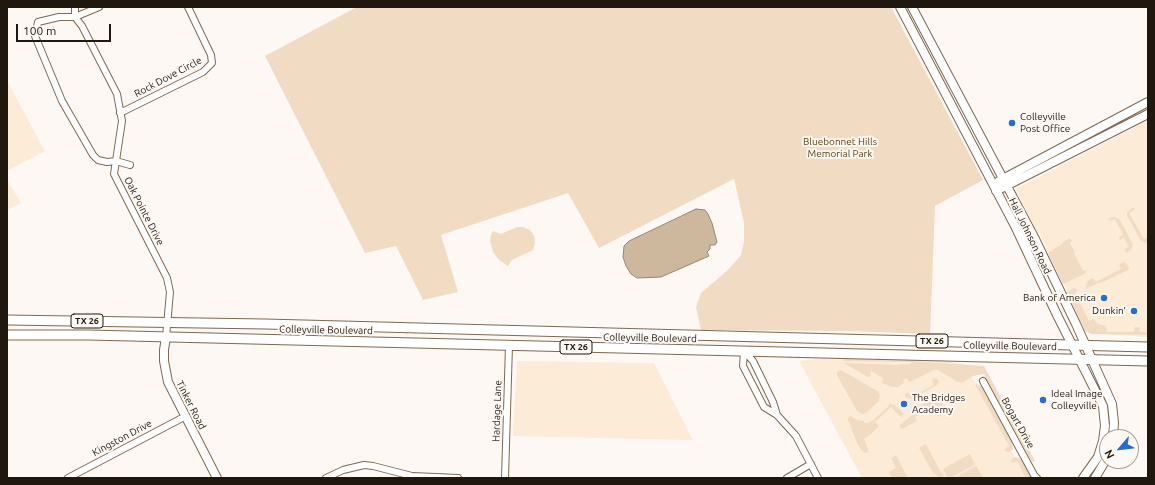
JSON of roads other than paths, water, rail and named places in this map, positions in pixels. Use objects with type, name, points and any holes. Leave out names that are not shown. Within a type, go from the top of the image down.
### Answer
[{"type":"main road","name":"Hall Johnson Road","points":[[900,7],[1016,228],[1102,406],[1105,426],[1101,448],[1092,468],[1083,478]]},
{"type":"main road","name":"Hall Johnson Road","points":[[912,7],[1041,250],[1112,404],[1114,414],[1113,429]]},
{"type":"main road","points":[[1005,182],[1092,131],[1148,102]]},
{"type":"main road","points":[[995,187],[1096,141],[1148,114]]},
{"type":"main road","points":[[1092,131],[1096,141]]},
{"type":"main road","points":[[1016,228],[1025,234],[1033,246],[1041,250]]},
{"type":"main road","name":"Colleyville Boulevard","points":[[7,320],[360,326],[1148,347]]},
{"type":"main road","points":[[360,326],[362,342]]},
{"type":"main road","name":"Colleyville Boulevard","points":[[7,335],[166,337],[1148,361]]},
{"type":"main road","points":[[744,336],[744,351]]},
{"type":"main road","name":"Tinker Road","points":[[166,337],[164,361],[168,382],[217,478]]},
{"type":"main road","points":[[1105,426],[1108,429]]},
{"type":"main road","points":[[1092,468],[1097,476]]},
{"type":"street","points":[[75,7],[75,16]]},
{"type":"street","points":[[98,7],[75,16],[38,22],[35,36],[62,101],[93,155],[98,160],[107,162],[116,161],[130,165]]},
{"type":"street","name":"Rock Dove Circle","points":[[120,113],[203,72],[212,63],[211,55],[188,7]]},
{"type":"street","name":"Oak Pointe Drive","points":[[75,16],[82,26],[117,94],[122,121],[114,174],[167,278],[170,292],[166,337]]},
{"type":"street","name":"Hardage Lane","points":[[505,478],[510,345]]},
{"type":"street","points":[[744,351],[753,361],[773,402],[777,415]]},
{"type":"street","points":[[744,351],[743,366],[764,407],[777,415],[796,436],[818,478]]},
{"type":"street","name":"Bogart Drive","points":[[983,381],[1036,477]]},
{"type":"street","points":[[756,390],[764,385]]},
{"type":"street","name":"Kingston Drive","points":[[68,478],[186,416]]},
{"type":"street","points":[[787,478],[811,464]]},
{"type":"street","points":[[326,478],[343,470],[364,465],[412,476],[458,478]]},
{"type":"place","name":"Colleyville Post Office","points":[[1012,123]]},
{"type":"place","name":"Bank of America","points":[[1104,298]]},
{"type":"place","name":"Dunkin'","points":[[1134,311]]},
{"type":"place","name":"Ideal Image Colleyville","points":[[1043,400]]},
{"type":"place","name":"The Bridges Academy","points":[[904,404]]},
{"type":"park label","name":"Bluebonnet Hills Memorial Park","points":[[840,148]]}]
